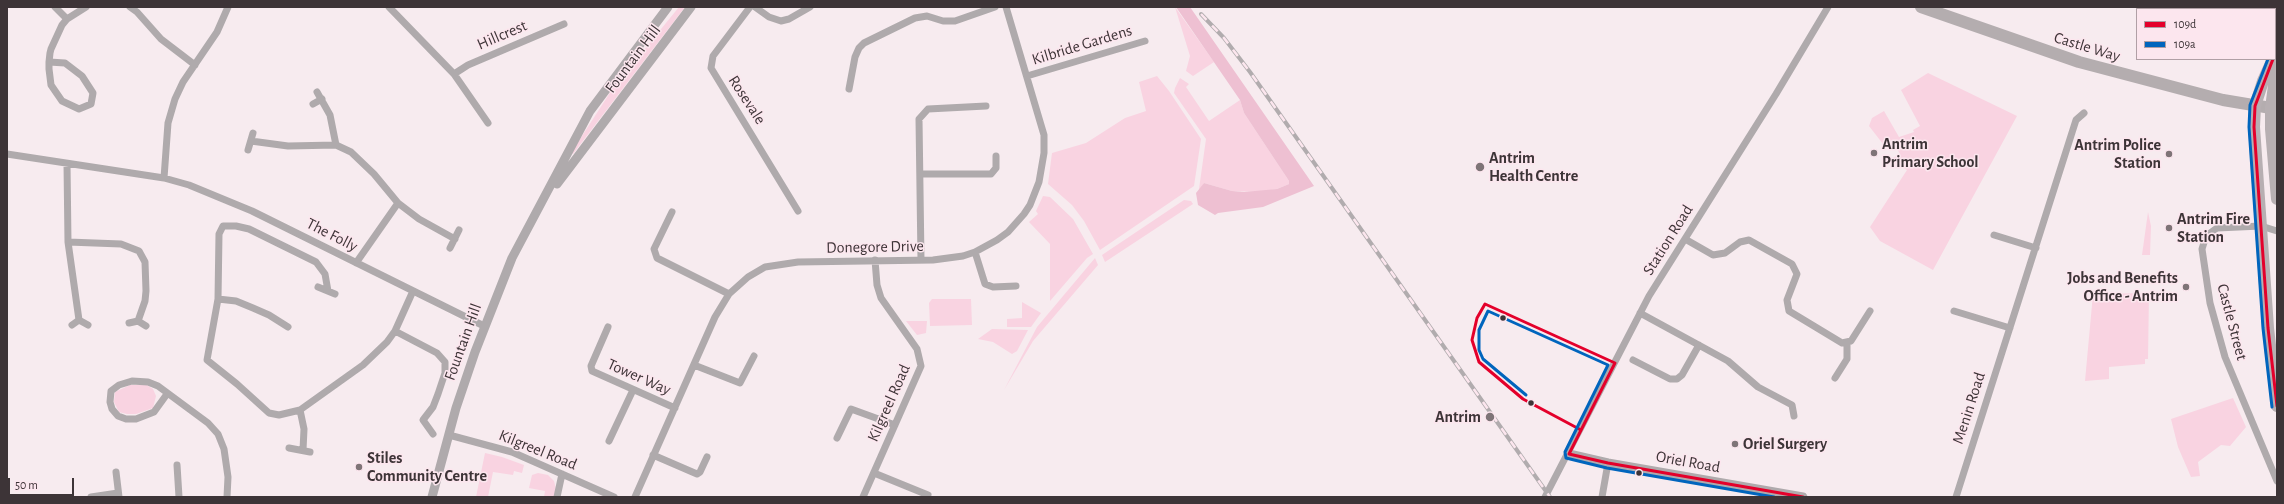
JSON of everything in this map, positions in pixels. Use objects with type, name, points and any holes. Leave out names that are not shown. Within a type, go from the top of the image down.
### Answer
[{"type":"highway","points":[[2273,60],[2263,81],[2255,106],[2254,127],[2268,328],[2277,406]]},
{"type":"highway","points":[[2277,63],[2271,108],[2277,199]]},
{"type":"main road","name":"Castle Way","points":[[1921,7],[2079,62],[2255,106],[2271,108]]},
{"type":"street","points":[[55,7],[66,19]]},
{"type":"street","points":[[49,62],[65,64],[82,76],[93,93],[91,104],[79,109],[66,104],[60,99],[51,85],[49,62],[52,45],[66,19],[86,7]]},
{"type":"street","points":[[130,7],[161,39],[195,65]]},
{"type":"street","points":[[164,178],[167,133],[172,108],[183,82],[217,32],[228,7]]},
{"type":"street","points":[[389,7],[454,74],[488,123]]},
{"type":"street","name":"Fountain Hill","points":[[432,497],[449,435],[484,326],[512,258],[590,111],[668,7]]},
{"type":"street","name":"Fountain Hill","points":[[541,205],[691,7]]},
{"type":"street","name":"Rosevale","points":[[750,7],[713,56],[711,68],[798,211]]},
{"type":"street","points":[[755,7],[770,18],[781,21],[789,19],[810,7]]},
{"type":"street","points":[[849,89],[855,57],[859,48],[864,43],[915,18],[927,16],[943,21],[955,21],[995,7]]},
{"type":"street","name":"Donegore Drive","points":[[635,497],[715,317],[729,294],[753,274],[774,265],[798,262],[948,259],[975,252],[997,240],[1016,223],[1030,205],[1039,182],[1044,153],[1044,135],[1006,7]]},
{"type":"street","name":"Station Road","points":[[1545,497],[1569,454],[1640,314],[1828,7]]},
{"type":"street","name":"Hillcrest","points":[[454,74],[468,65],[564,24]]},
{"type":"street","name":"Kilbride Gardens","points":[[1027,76],[1145,41]]},
{"type":"street","points":[[317,92],[322,99],[333,126],[336,145]]},
{"type":"street","points":[[313,104],[322,99]]},
{"type":"street","points":[[921,260],[921,114],[934,108],[986,106]]},
{"type":"street","name":"Menin Road","points":[[1956,497],[2076,120],[2084,113]]},
{"type":"street","points":[[248,150],[253,133]]},
{"type":"street","points":[[251,141],[288,146],[336,145],[351,152],[361,160],[398,203],[419,219],[455,239]]},
{"type":"street","name":"The Folly","points":[[7,154],[164,178],[196,187],[252,211],[484,326]]},
{"type":"street","points":[[920,174],[991,174],[996,168],[996,156]]},
{"type":"street","points":[[67,164],[68,242],[79,320]]},
{"type":"street","points":[[356,263],[384,220],[398,203]]},
{"type":"street","points":[[672,212],[654,249],[656,258],[729,294]]},
{"type":"street","points":[[318,287],[331,293],[324,271],[316,262],[249,229],[228,225],[221,228],[219,234],[218,299],[207,352],[209,363],[237,384],[269,413],[279,415],[300,410],[363,365],[387,342],[395,331],[413,291]]},
{"type":"street","name":"Castle Street","points":[[2277,230],[2261,226],[2213,230],[2204,239],[2203,255],[2210,303],[2225,357],[2277,481]]},
{"type":"street","points":[[450,248],[459,230]]},
{"type":"street","points":[[1994,235],[2036,248]]},
{"type":"street","points":[[1685,239],[1713,255],[1725,253],[1740,242],[1749,240],[1792,264],[1797,274],[1787,300],[1789,311],[1842,343],[1851,341],[1870,311]]},
{"type":"street","points":[[68,242],[121,244],[139,251],[145,262],[146,291],[145,301],[138,322]]},
{"type":"street","points":[[975,252],[985,284],[992,287],[1016,286]]},
{"type":"street","name":"Kilgreel Road","points":[[863,497],[919,375],[921,360],[917,349],[881,298],[877,285],[875,260]]},
{"type":"street","points":[[218,299],[236,301],[253,308],[288,327]]},
{"type":"street","points":[[1954,311],[2010,328]]},
{"type":"street","points":[[1640,314],[1728,361],[1758,387],[1792,405],[1794,416]]},
{"type":"street","points":[[79,320],[88,325]]},
{"type":"street","points":[[72,325],[79,320]]},
{"type":"street","points":[[129,322],[138,322],[146,326]]},
{"type":"street","name":"Tower Way","points":[[608,327],[591,370],[675,408]]},
{"type":"street","points":[[395,331],[437,353],[445,362],[445,374],[438,394],[433,407],[424,420],[433,434]]},
{"type":"street","points":[[1836,378],[1847,359],[1847,343]]},
{"type":"street","points":[[1633,360],[1670,379],[1677,379],[1682,375],[1699,345]]},
{"type":"street","points":[[694,365],[740,383],[754,356]]},
{"type":"street","points":[[167,394],[154,412],[136,419],[126,419],[118,416],[112,409],[110,402],[112,390],[127,382],[148,382],[167,394],[208,423],[218,434],[224,449],[227,466],[228,497]]},
{"type":"street","points":[[610,441],[633,390]]},
{"type":"street","points":[[837,438],[848,412],[851,409],[895,425]]},
{"type":"street","points":[[289,448],[306,451],[304,429],[300,410]]},
{"type":"street","name":"Kilgreel Road","points":[[449,435],[512,452],[614,497]]},
{"type":"street","name":"Oriel Road","points":[[1569,454],[1608,463],[1803,497]]},
{"type":"street","points":[[653,455],[696,474],[700,472],[707,457]]},
{"type":"street","points":[[1602,497],[1608,463]]},
{"type":"street","points":[[177,464],[179,497]]},
{"type":"street","points":[[91,497],[118,495],[116,472]]},
{"type":"street","points":[[874,473],[928,495]]},
{"type":"street","points":[[557,497],[562,474]]},
{"type":"shaded area","points":[[679,7],[685,7],[573,154],[571,153],[613,88]]},
{"type":"shaded area","points":[[1175,7],[1214,62],[1193,76],[1186,71],[1190,56]]},
{"type":"shaded area","points":[[1176,7],[1190,7],[1314,186],[1263,207],[1218,213],[1215,215],[1198,205],[1196,193],[1204,183],[1232,191],[1244,192],[1277,189],[1289,184],[1289,181],[1244,113],[1240,100]]},
{"type":"shaded area","points":[[1928,73],[2017,116],[1933,270],[1880,241],[1870,227],[1907,170],[1889,160],[1900,154],[1892,140],[1883,144],[1869,126],[1872,118],[1884,111],[1899,137],[1914,132],[1913,130],[1920,126],[1901,90]]},
{"type":"shaded area","points":[[1157,76],[1169,91],[1201,139],[1194,186],[1100,250],[1084,221],[1072,205],[1048,184],[1052,153],[1086,143],[1125,118],[1146,111],[1139,82]]},
{"type":"shaded area","points":[[1180,78],[1189,84],[1186,87],[1209,121],[1240,100],[1244,113],[1289,181],[1289,184],[1277,189],[1258,192],[1232,191],[1204,183],[1200,190],[1206,139],[1174,93]]},
{"type":"shaded area","points":[[1043,196],[1050,197],[1073,219],[1093,254],[1087,258],[1050,301],[1050,244],[1029,222],[1038,214],[1036,211]]},
{"type":"shaded area","points":[[1184,200],[1191,201],[1193,204],[1105,262],[1102,255]]},
{"type":"shaded area","points":[[2148,212],[2151,226],[2150,255],[2142,255]]},
{"type":"shaded area","points":[[1095,258],[1098,265],[1033,341],[1004,390],[1037,327]]},
{"type":"shaded area","points":[[2149,293],[2148,359],[2145,359],[2145,364],[2109,367],[2109,379],[2085,381],[2093,294]]},
{"type":"shaded area","points":[[932,299],[971,299],[972,325],[930,326],[929,303]]},
{"type":"shaded area","points":[[1022,302],[1041,313],[1031,327],[1007,327],[1007,319],[1022,318]]},
{"type":"shaded area","points":[[906,321],[927,321],[926,333],[917,335]]},
{"type":"shaded area","points":[[992,329],[1028,330],[1017,351],[1012,354],[993,342],[978,339]]},
{"type":"shaded area","points":[[130,385],[147,385],[153,389],[156,396],[153,408],[136,414],[119,412],[114,402],[115,392]]},
{"type":"shaded area","points":[[2233,398],[2246,427],[2230,446],[2221,445],[2198,462],[2200,476],[2191,477],[2178,447],[2171,419]]},
{"type":"shaded area","points":[[485,453],[524,465],[522,473],[514,471],[513,475],[493,472],[488,497],[476,497]]},
{"type":"shaded area","points":[[538,473],[548,475],[554,481],[556,489],[554,497],[544,497],[545,491],[529,488],[532,475]]},
{"type":"railway","points":[[1201,14],[1224,38],[1250,72],[1550,497]]},
{"type":"transit line","name":"109a","points":[[2268,60],[2250,105],[2249,127],[2263,328],[2272,407]]},
{"type":"transit line","name":"109d","points":[[2273,60],[2255,106],[2254,127],[2268,328],[2277,406]]},
{"type":"transit line","name":"109d","points":[[1581,430],[1523,399],[1479,362],[1472,340],[1477,318],[1485,304],[1615,363],[1569,454],[1608,463],[1803,497]]},
{"type":"transit line","name":"109a","points":[[1526,395],[1483,359],[1479,350],[1479,330],[1488,311],[1608,365],[1565,452],[1566,458],[1607,468],[1774,497]]},
{"type":"place","name":"Antrim Primary School","points":[[1874,153]]},
{"type":"place","name":"Antrim Police Station","points":[[2169,154]]},
{"type":"place","name":"Antrim Health Centre","points":[[1480,167]]},
{"type":"place","name":"Antrim Fire Station","points":[[2169,228]]},
{"type":"place","name":"Jobs and Benefits Office - Antrim","points":[[2186,287]]},
{"type":"place","name":"Antrim","points":[[1490,417]]},
{"type":"place","name":"Oriel Surgery","points":[[1735,444]]},
{"type":"place","name":"Stiles Community Centre","points":[[359,467]]}]
